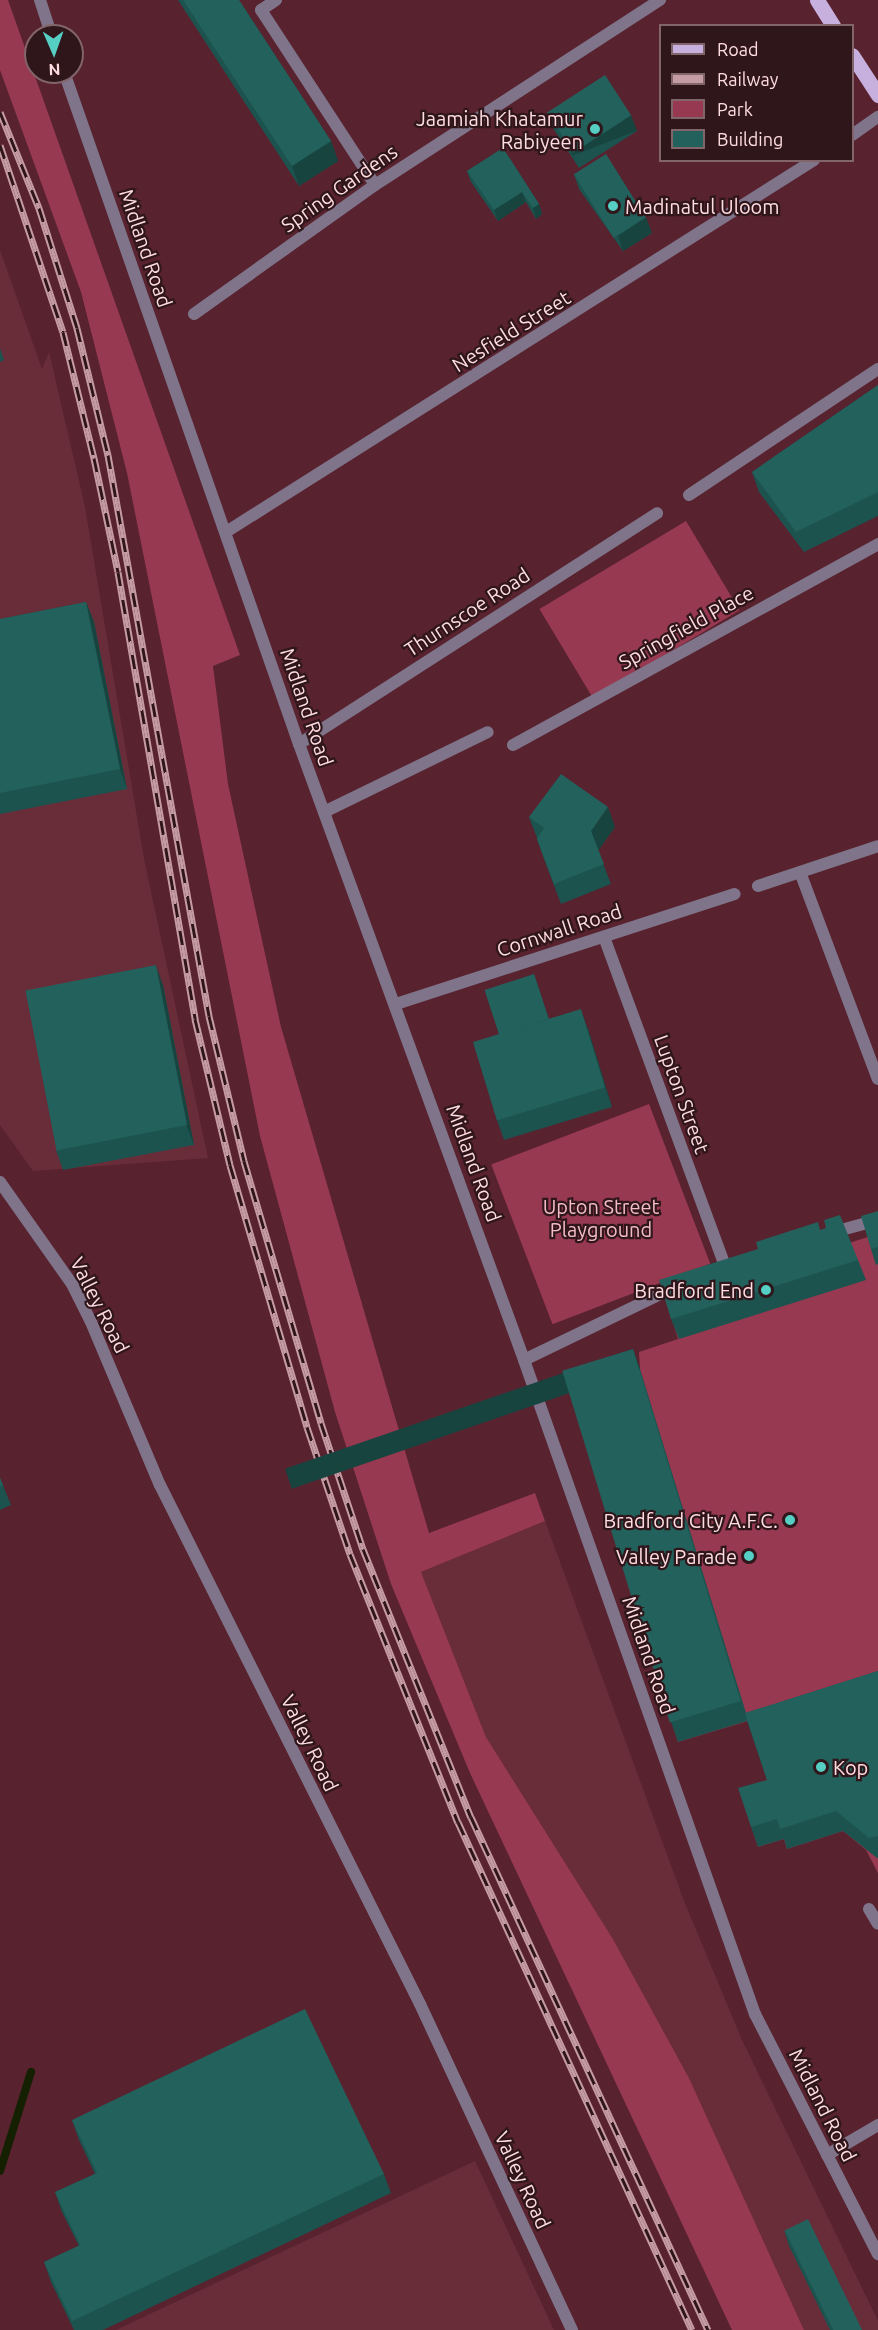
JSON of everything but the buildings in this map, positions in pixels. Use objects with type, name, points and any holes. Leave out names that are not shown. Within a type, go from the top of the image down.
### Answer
[{"type":"main road","points":[[817,0],[832,24]]},
{"type":"main road","points":[[854,58],[878,94]]},
{"type":"street","points":[[40,0],[48,24]]},
{"type":"street","points":[[276,0],[261,10],[375,184]]},
{"type":"street","name":"Spring Gardens","points":[[194,315],[375,184],[660,0]]},
{"type":"street","name":"Midland Road","points":[[68,84],[299,744],[396,1004],[524,1360],[755,2014],[878,2254]]},
{"type":"street","points":[[854,134],[878,117]]},
{"type":"street","name":"Nesfield Street","points":[[226,532],[811,162]]},
{"type":"street","points":[[689,495],[878,369]]},
{"type":"street","name":"Thurnscoe Road","points":[[299,744],[657,513]]},
{"type":"street","name":"Springfield Place","points":[[513,744],[878,544]]},
{"type":"street","points":[[324,812],[488,732]]},
{"type":"street","points":[[758,886],[878,846]]},
{"type":"street","points":[[800,872],[878,1079]]},
{"type":"street","name":"Cornwall Road","points":[[396,1004],[735,894]]},
{"type":"street","name":"Lupton Street","points":[[604,937],[724,1265]]},
{"type":"street","name":"Valley Road","points":[[0,1182],[72,1284],[160,1485],[420,2004],[572,2330]]},
{"type":"street","points":[[819,1237],[878,1220]]},
{"type":"street","points":[[524,1360],[683,1284]]},
{"type":"street","points":[[869,1909],[878,1924]]},
{"type":"street","points":[[827,2155],[878,2125]]},
{"type":"shaded area","points":[[0,250],[42,369],[49,352],[85,507],[144,859],[208,1158],[33,1171],[0,1125]]},
{"type":"shaded area","points":[[545,1521],[684,1901],[742,2040],[878,2321],[878,2330],[804,2330],[689,2078],[613,1939],[486,1737],[421,1572]]},
{"type":"shaded area","points":[[475,2161],[554,2330],[116,2330]]},
{"type":"green space","points":[[0,0],[8,0],[24,45],[24,84],[38,84],[240,655],[213,666],[228,784],[281,1027],[429,1533],[535,1493],[545,1521],[421,1572],[486,1737],[613,1939],[689,2078],[804,2330],[732,2330],[470,1773],[391,1584],[335,1412],[260,1136],[127,473],[81,292],[0,70]]},
{"type":"green space","points":[[686,521],[740,610],[593,698],[539,609]]},
{"type":"green space","name":"Upton Street Playground","points":[[649,1104],[710,1264],[553,1324],[491,1165]]},
{"type":"green space","name":"Valley Parade","points":[[878,1228],[878,1873],[866,1850],[843,1831],[787,1849],[784,1839],[758,1847],[746,1808],[774,1800],[748,1721],[678,1742],[570,1391],[640,1369],[639,1352],[678,1339],[666,1300],[868,1237]]},
{"type":"waterway","points":[[0,2171],[31,2072]]},
{"type":"railway","points":[[0,112],[39,208],[77,328],[108,455],[209,1016],[244,1161],[321,1423],[363,1549],[471,1817],[708,2330]]},
{"type":"railway","points":[[0,145],[63,332],[94,458],[118,572],[195,1019],[230,1165],[307,1427],[350,1554],[458,1822],[692,2330]]},
{"type":"place","name":"Jaamiah Khatamur Rabiyeen","points":[[595,129]]},
{"type":"place","name":"Madinatul Uloom","points":[[613,206]]},
{"type":"place","name":"Bradford End","points":[[766,1290]]},
{"type":"place","name":"Bradford City A.F.C.","points":[[790,1520]]},
{"type":"place","name":"Valley Parade","points":[[749,1556]]},
{"type":"place","name":"Kop","points":[[821,1767]]}]
